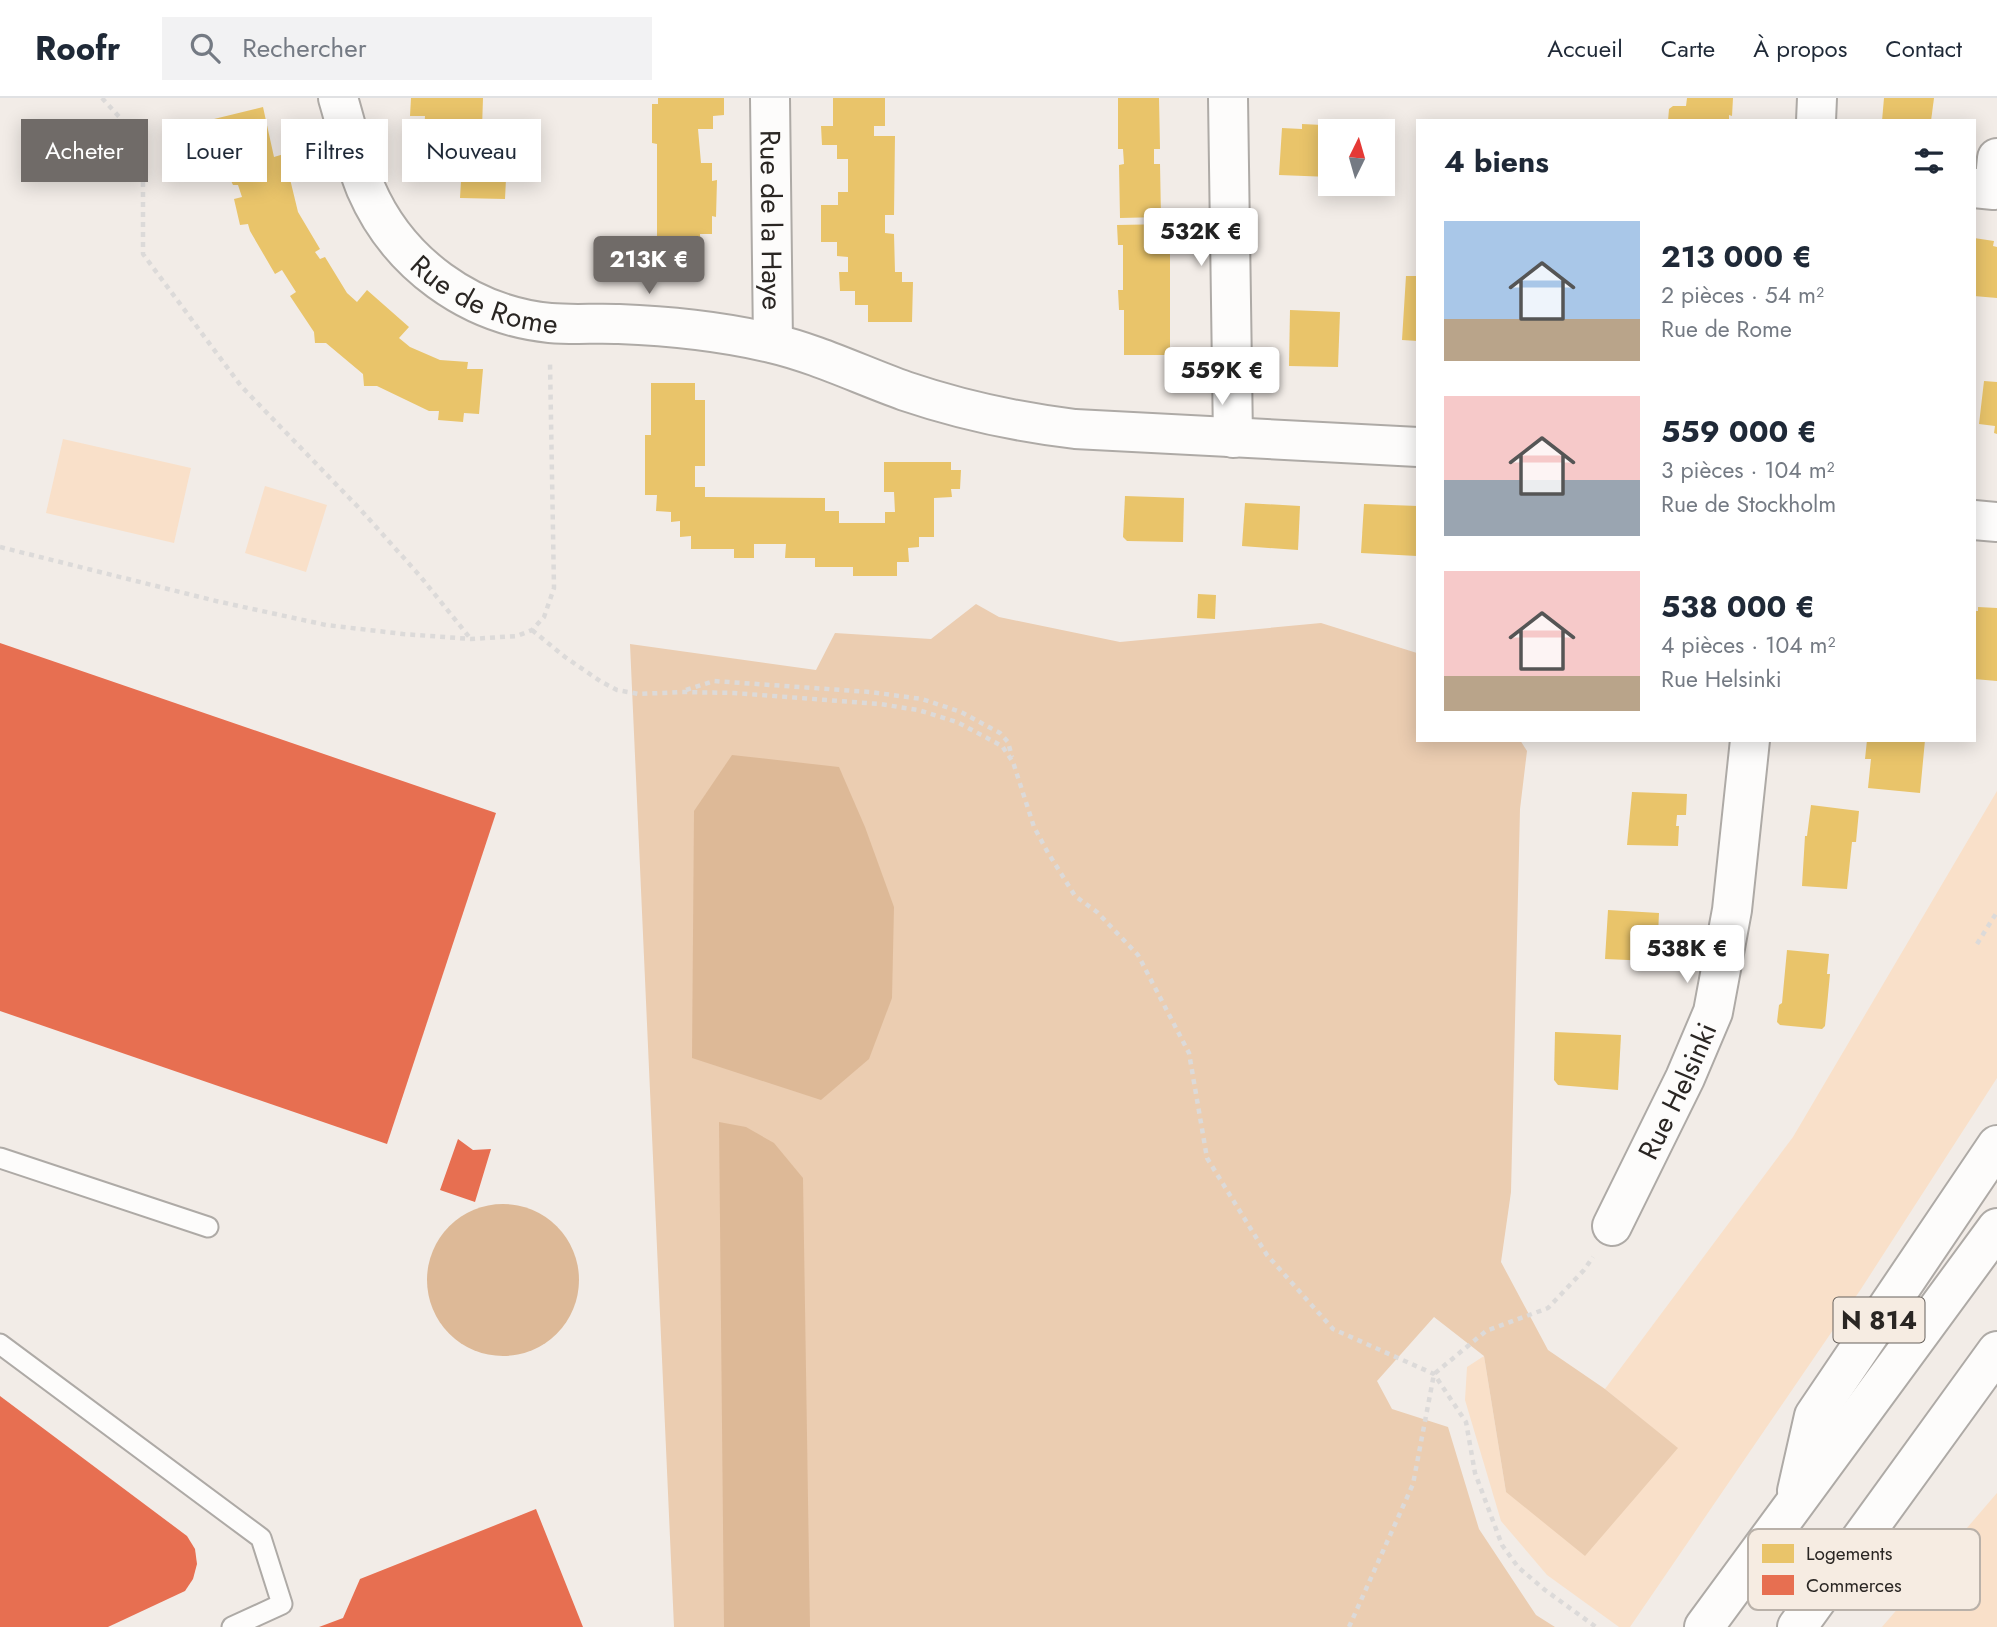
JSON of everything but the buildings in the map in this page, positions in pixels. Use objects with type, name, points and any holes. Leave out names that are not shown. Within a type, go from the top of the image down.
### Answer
[{"type":"main road","name":"Rue de Rome","points":[[338,98],[366,189],[378,212],[406,252],[424,270],[476,302],[549,323],[699,328],[773,343],[954,407],[1022,422],[1075,429],[1416,447]]},
{"type":"main road","name":"Rue de la Haye","points":[[770,98],[773,343]]},
{"type":"main road","points":[[1228,98],[1233,438]]},
{"type":"main road","points":[[1815,119],[1817,98]]},
{"type":"main road","points":[[1976,188],[1994,190],[1997,158]]},
{"type":"main road","points":[[1976,520],[1997,522]]},
{"type":"main road","name":"Rue Helsinki","points":[[1612,1226],[1685,1078],[1713,1012],[1732,910],[1750,742]]},
{"type":"main road","name":"N 814","points":[[1793,1508],[1814,1416],[1997,1145]]},
{"type":"main road","name":"N 814","points":[[1777,1529],[1997,1228]]},
{"type":"main road","points":[[1868,1529],[1997,1351]]},
{"type":"main road","name":"N 814","points":[[1704,1627],[1748,1568]]},
{"type":"main road","points":[[1797,1627],[1809,1610]]},
{"type":"lane","points":[[0,1157],[208,1227]]},
{"type":"lane","points":[[0,1344],[261,1538],[282,1604],[232,1627]]},
{"type":"path","points":[[102,98],[143,143],[143,254],[240,386],[360,509],[420,576],[471,639]]},
{"type":"path","points":[[0,547],[203,598],[326,625],[471,639],[499,639],[532,630],[544,617],[554,588],[549,323]]},
{"type":"path","points":[[532,630],[553,649],[609,687],[639,694],[681,692],[817,699],[919,710],[957,722],[1002,746],[1013,762]]},
{"type":"path","points":[[681,692],[714,681],[870,692],[922,699],[961,712],[1000,733],[1008,742],[1034,827],[1047,851],[1075,896],[1097,912],[1138,955],[1189,1053],[1207,1158],[1267,1255],[1334,1329],[1434,1374],[1466,1422],[1475,1473],[1502,1545],[1518,1567],[1596,1627]]},
{"type":"path","points":[[1977,944],[1997,912]]},
{"type":"path","points":[[1349,1627],[1413,1484],[1434,1374],[1486,1331],[1548,1308],[1584,1270],[1612,1226]]},
{"type":"shaded area","points":[[63,439],[191,468],[174,543],[46,513]]},
{"type":"shaded area","points":[[265,486],[327,505],[306,572],[245,553]]},
{"type":"shaded area","points":[[976,604],[999,617],[1120,642],[1321,623],[1416,653],[1416,742],[1521,742],[1527,751],[1520,809],[1511,1192],[1501,1262],[1548,1350],[1605,1389],[1678,1448],[1585,1556],[1506,1492],[1484,1356],[1434,1317],[1377,1381],[1392,1409],[1448,1427],[1479,1529],[1536,1615],[1555,1627],[674,1627],[630,644],[816,670],[835,633],[931,639]]},
{"type":"shaded area","points":[[732,755],[839,767],[865,827],[894,907],[892,998],[869,1059],[821,1100],[692,1058],[694,811]]},
{"type":"shaded area","points":[[1997,791],[1997,1078],[1861,1289],[1630,1627],[1619,1627],[1547,1575],[1501,1521],[1465,1400],[1467,1367],[1484,1356],[1506,1492],[1677,1448],[1605,1389],[1793,1137]]},
{"type":"shaded area","points":[[719,1122],[746,1127],[774,1143],[803,1178],[810,1627],[724,1627]]},
{"type":"shaded area","points":[[503,1204],[532,1209],[557,1226],[574,1251],[579,1280],[574,1309],[557,1334],[532,1351],[503,1356],[474,1351],[449,1334],[432,1309],[427,1280],[432,1251],[449,1226],[474,1209]]},
{"type":"shaded area","points":[[1997,1493],[1997,1627],[1882,1627],[1897,1610],[1980,1610],[1980,1529],[1966,1529]]}]
